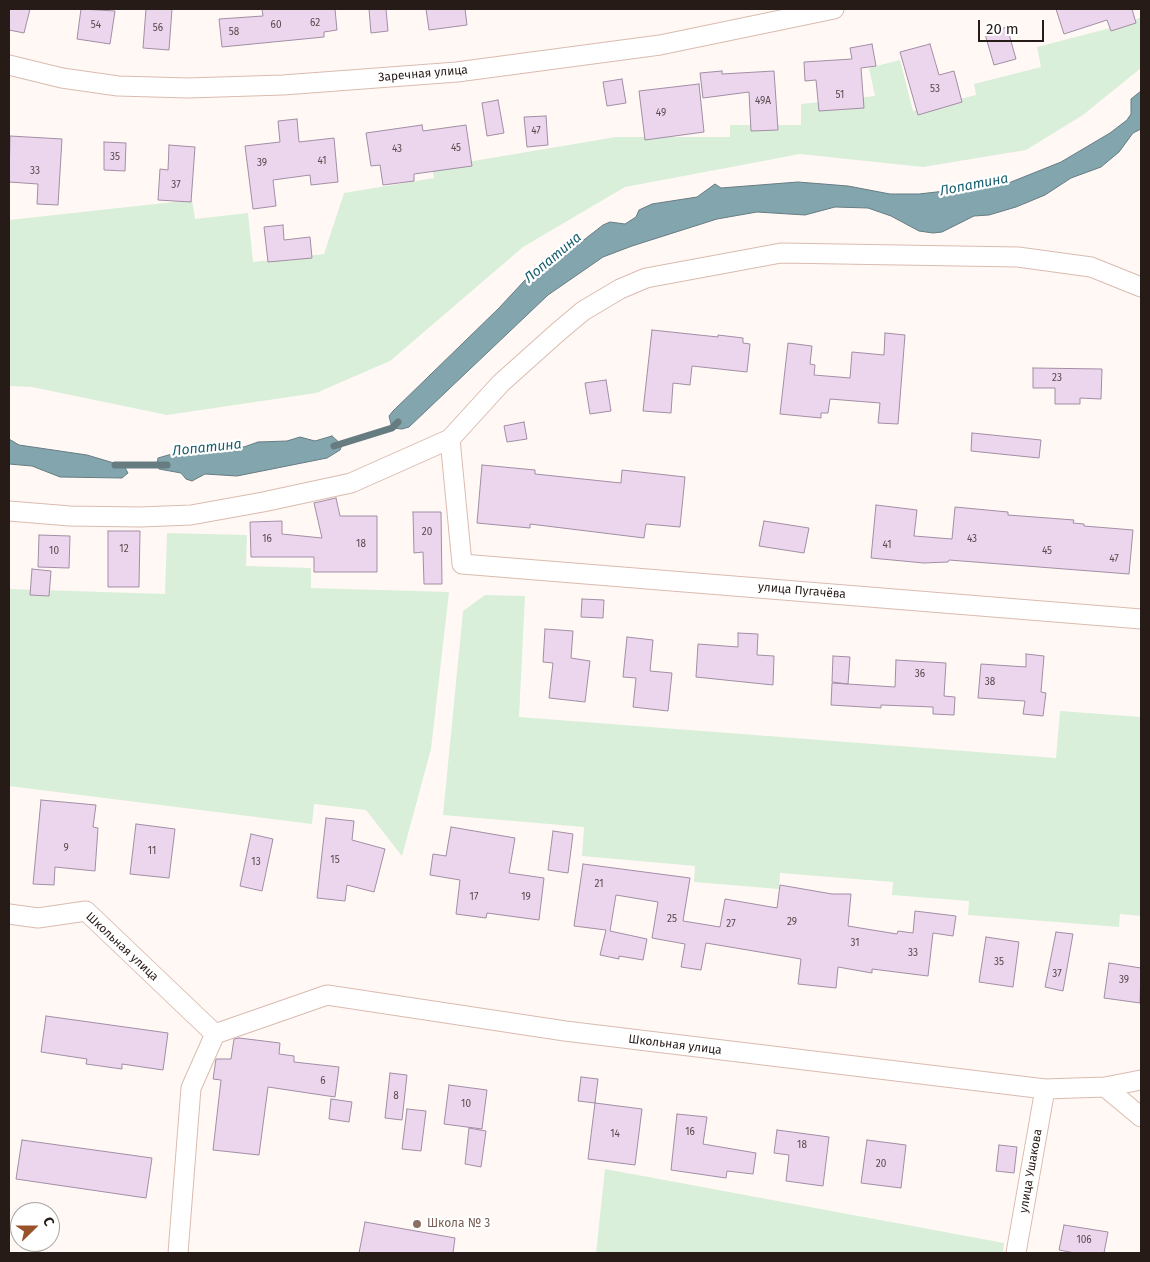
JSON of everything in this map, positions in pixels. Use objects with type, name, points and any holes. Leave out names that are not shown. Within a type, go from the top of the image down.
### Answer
[{"type":"street","name":"Заречная улица","points":[[9,65],[62,78],[118,86],[188,88],[284,85],[457,72],[660,45],[834,9]]},
{"type":"street","points":[[9,511],[70,516],[140,517],[191,515],[351,483],[450,439],[501,383],[558,332],[583,312],[620,289],[646,278],[781,253],[1018,257],[1091,267],[1141,287]]},
{"type":"street","name":"улица Пугачёва","points":[[450,439],[462,564],[1141,619]]},
{"type":"street","name":"Школьная улица","points":[[9,914],[38,918],[86,911],[215,1034],[327,995],[565,1031],[1045,1089],[1105,1087],[1141,1080]]},
{"type":"street","points":[[178,1253],[192,1088],[215,1034]]},
{"type":"street","points":[[1105,1087],[1141,1117]]},
{"type":"street","name":"улица Ушакова","points":[[1016,1253],[1045,1089]]},
{"type":"green space","points":[[1141,17],[1141,68],[1083,115],[1026,150],[923,167],[800,154],[625,187],[523,247],[390,361],[316,393],[167,415],[32,387],[9,386],[9,220],[192,200],[195,219],[248,213],[253,262],[324,254],[344,193],[434,178],[432,168],[616,137],[730,137],[730,125],[801,125],[801,104],[875,96],[869,68],[900,60],[913,111],[976,95],[974,84],[1041,67],[1037,47],[1126,24]]},
{"type":"green space","points":[[167,533],[247,535],[246,566],[311,568],[311,588],[449,592],[431,749],[402,856],[366,810],[314,804],[312,824],[9,786],[9,589],[165,594]]},
{"type":"green space","points":[[485,595],[525,596],[519,717],[1056,758],[1060,711],[1141,717],[1141,916],[1120,914],[1119,927],[968,915],[969,901],[892,895],[893,882],[780,873],[779,889],[694,882],[695,866],[582,856],[584,827],[443,815],[463,611]]},
{"type":"green space","points":[[605,1169],[1004,1243],[1003,1253],[596,1253]]},
{"type":"water","points":[[1141,91],[1141,129],[1133,133],[1119,152],[1101,167],[1071,178],[1045,195],[1016,207],[989,215],[974,216],[942,232],[919,231],[891,216],[868,208],[835,207],[805,215],[757,212],[717,219],[603,257],[548,295],[409,427],[402,429],[392,428],[389,416],[393,411],[499,308],[539,265],[571,250],[603,225],[610,222],[625,224],[636,217],[639,210],[652,204],[697,197],[715,184],[721,188],[798,182],[848,186],[890,194],[919,194],[1006,184],[1061,162],[1110,133],[1127,120],[1131,114],[1131,99]]},
{"type":"water","points":[[332,436],[342,445],[340,450],[327,458],[237,476],[205,474],[192,481],[186,479],[181,473],[159,469],[157,465],[158,458],[193,448],[229,445],[244,447],[258,442],[287,441],[300,437],[315,441]]},
{"type":"water","points":[[9,439],[19,445],[87,455],[124,466],[128,473],[122,478],[60,477],[32,466],[9,464]]},
{"type":"building","points":[[9,9],[30,9],[24,33],[9,30]]},
{"type":"building","points":[[81,9],[115,11],[110,44],[77,39]]},
{"type":"building","points":[[146,9],[172,9],[169,50],[143,48]]},
{"type":"building","points":[[262,9],[335,9],[337,30],[324,32],[324,37],[222,47],[219,19],[263,16]]},
{"type":"building","points":[[369,9],[386,9],[388,31],[371,33]]},
{"type":"building","points":[[426,9],[465,9],[467,25],[429,30]]},
{"type":"building","points":[[1056,9],[1132,9],[1136,23],[1111,31],[1107,20],[1064,34]]},
{"type":"building","points":[[1007,27],[1016,59],[994,65],[985,34]]},
{"type":"building","points":[[872,44],[876,66],[861,68],[864,108],[819,111],[816,80],[805,81],[804,62],[852,59],[850,48]]},
{"type":"building","points":[[930,44],[939,75],[954,71],[962,102],[918,115],[900,52]]},
{"type":"building","points":[[722,71],[722,74],[774,71],[778,130],[751,131],[749,92],[703,98],[700,73]]},
{"type":"building","points":[[622,79],[626,103],[607,106],[603,82]]},
{"type":"building","points":[[699,84],[704,132],[645,140],[639,91]]},
{"type":"building","points":[[498,100],[504,133],[487,136],[482,103]]},
{"type":"building","points":[[546,116],[548,145],[527,147],[524,117]]},
{"type":"building","points":[[297,119],[299,142],[334,138],[338,182],[311,185],[310,175],[273,180],[276,206],[253,209],[245,146],[280,142],[278,121]]},
{"type":"building","points":[[422,125],[423,131],[466,125],[472,166],[414,174],[414,181],[383,185],[380,165],[371,166],[366,133]]},
{"type":"building","points":[[10,136],[62,139],[58,205],[37,204],[38,184],[9,182]]},
{"type":"building","points":[[104,142],[126,143],[125,171],[104,170]]},
{"type":"building","points":[[169,145],[195,147],[191,202],[158,200],[160,169],[168,170]]},
{"type":"building","points":[[283,225],[284,240],[310,237],[312,258],[268,262],[264,227]]},
{"type":"building","points":[[652,330],[743,338],[743,343],[750,344],[747,372],[692,366],[690,385],[673,383],[671,413],[643,411]]},
{"type":"building","points":[[885,333],[905,335],[898,424],[878,423],[880,403],[830,399],[828,413],[821,413],[821,418],[780,414],[788,343],[812,346],[810,364],[815,365],[814,375],[850,378],[852,352],[884,355]]},
{"type":"building","points":[[1033,368],[1102,369],[1101,399],[1080,398],[1080,404],[1055,404],[1055,388],[1033,388]]},
{"type":"building","points":[[606,380],[611,411],[590,414],[585,383]]},
{"type":"building","points":[[524,422],[527,439],[507,442],[504,426]]},
{"type":"building","points":[[972,433],[1041,440],[1039,458],[971,451]]},
{"type":"building","points":[[482,465],[535,470],[535,474],[621,483],[622,470],[685,477],[680,527],[646,524],[644,538],[530,524],[530,528],[477,523]]},
{"type":"building","points":[[336,498],[340,516],[377,516],[377,572],[314,572],[314,557],[251,557],[250,522],[282,521],[282,534],[322,538],[314,503]]},
{"type":"building","points":[[876,505],[917,510],[914,536],[952,539],[955,507],[1008,512],[1008,515],[1074,520],[1073,523],[1084,524],[1084,526],[1133,530],[1129,574],[949,560],[948,562],[924,563],[871,558]]},
{"type":"building","points":[[413,512],[441,512],[442,584],[424,584],[423,552],[414,553]]},
{"type":"building","points":[[764,521],[809,528],[804,553],[759,546]]},
{"type":"building","points":[[108,531],[140,531],[139,587],[108,587]]},
{"type":"building","points":[[39,535],[70,536],[69,568],[38,567]]},
{"type":"building","points":[[32,569],[51,571],[49,596],[30,595]]},
{"type":"building","points":[[582,599],[604,600],[603,618],[581,617]]},
{"type":"building","points":[[545,629],[573,631],[571,658],[590,661],[585,702],[549,698],[553,663],[543,662]]},
{"type":"building","points":[[738,633],[758,634],[757,655],[774,656],[773,685],[696,677],[698,644],[738,647]]},
{"type":"building","points":[[627,637],[653,640],[650,671],[672,673],[668,711],[633,707],[636,678],[623,677]]},
{"type":"building","points":[[1026,654],[1044,656],[1041,692],[1046,693],[1043,716],[1023,714],[1025,701],[978,698],[981,664],[1026,667]]},
{"type":"building","points":[[833,656],[850,657],[848,684],[832,682]]},
{"type":"building","points":[[896,660],[946,663],[944,696],[955,697],[954,715],[933,714],[933,707],[881,705],[881,708],[831,705],[832,683],[895,687]]},
{"type":"building","points":[[41,800],[96,805],[93,827],[98,828],[95,871],[55,867],[54,885],[33,884]]},
{"type":"building","points":[[326,818],[354,821],[352,840],[385,849],[374,892],[347,885],[345,901],[317,898]]},
{"type":"building","points":[[136,824],[175,829],[169,878],[130,874]]},
{"type":"building","points":[[451,827],[515,838],[509,873],[544,878],[539,920],[487,913],[486,918],[456,914],[460,880],[430,875],[433,854],[446,856]]},
{"type":"building","points":[[553,831],[573,834],[568,873],[548,870]]},
{"type":"building","points":[[251,834],[273,839],[262,891],[240,886]]},
{"type":"building","points":[[583,864],[690,878],[683,921],[720,927],[725,899],[777,908],[780,885],[832,894],[851,894],[848,926],[897,934],[898,931],[913,933],[915,911],[956,916],[953,936],[933,933],[928,976],[872,969],[872,973],[838,967],[836,988],[798,984],[801,959],[706,943],[701,970],[681,967],[685,944],[652,938],[658,902],[616,895],[610,931],[647,939],[643,960],[619,956],[619,959],[600,955],[606,930],[574,926]]},
{"type":"building","points":[[1056,932],[1073,934],[1063,991],[1045,987]]},
{"type":"building","points":[[986,937],[1019,942],[1013,987],[979,982]]},
{"type":"building","points":[[1109,963],[1141,968],[1140,1003],[1104,998]]},
{"type":"building","points":[[46,1016],[168,1033],[163,1070],[122,1064],[122,1069],[86,1064],[87,1059],[41,1052]]},
{"type":"building","points":[[234,1039],[280,1043],[279,1054],[294,1056],[294,1062],[339,1067],[335,1097],[268,1087],[259,1155],[213,1150],[221,1080],[213,1079],[216,1059],[231,1059]]},
{"type":"building","points":[[390,1073],[407,1075],[402,1120],[385,1118]]},
{"type":"building","points":[[581,1077],[598,1079],[595,1103],[578,1101]]},
{"type":"building","points":[[449,1085],[487,1090],[482,1129],[444,1124]]},
{"type":"building","points":[[331,1099],[352,1102],[349,1122],[329,1119]]},
{"type":"building","points":[[595,1103],[642,1109],[635,1165],[588,1159]]},
{"type":"building","points":[[407,1109],[426,1111],[421,1151],[402,1149]]},
{"type":"building","points":[[677,1114],[707,1117],[703,1144],[756,1153],[753,1174],[727,1171],[726,1178],[671,1170]]},
{"type":"building","points":[[469,1128],[486,1131],[481,1167],[465,1164]]},
{"type":"building","points":[[777,1130],[829,1137],[823,1186],[786,1181],[789,1155],[774,1153]]},
{"type":"building","points":[[22,1140],[152,1158],[146,1198],[16,1179]]},
{"type":"building","points":[[867,1140],[906,1145],[901,1188],[861,1183]]},
{"type":"building","points":[[999,1145],[1017,1147],[1014,1173],[996,1171]]},
{"type":"building","points":[[365,1222],[455,1238],[453,1253],[359,1253]]},
{"type":"building","points":[[1064,1225],[1108,1232],[1104,1253],[1075,1253],[1059,1250]]},
{"type":"waterway","name":"Лопатина","points":[[334,446],[392,428],[398,422]]},
{"type":"waterway","name":"Лопатина","points":[[115,465],[167,465]]},
{"type":"place","name":"Школа № 3","points":[[417,1224]]}]
